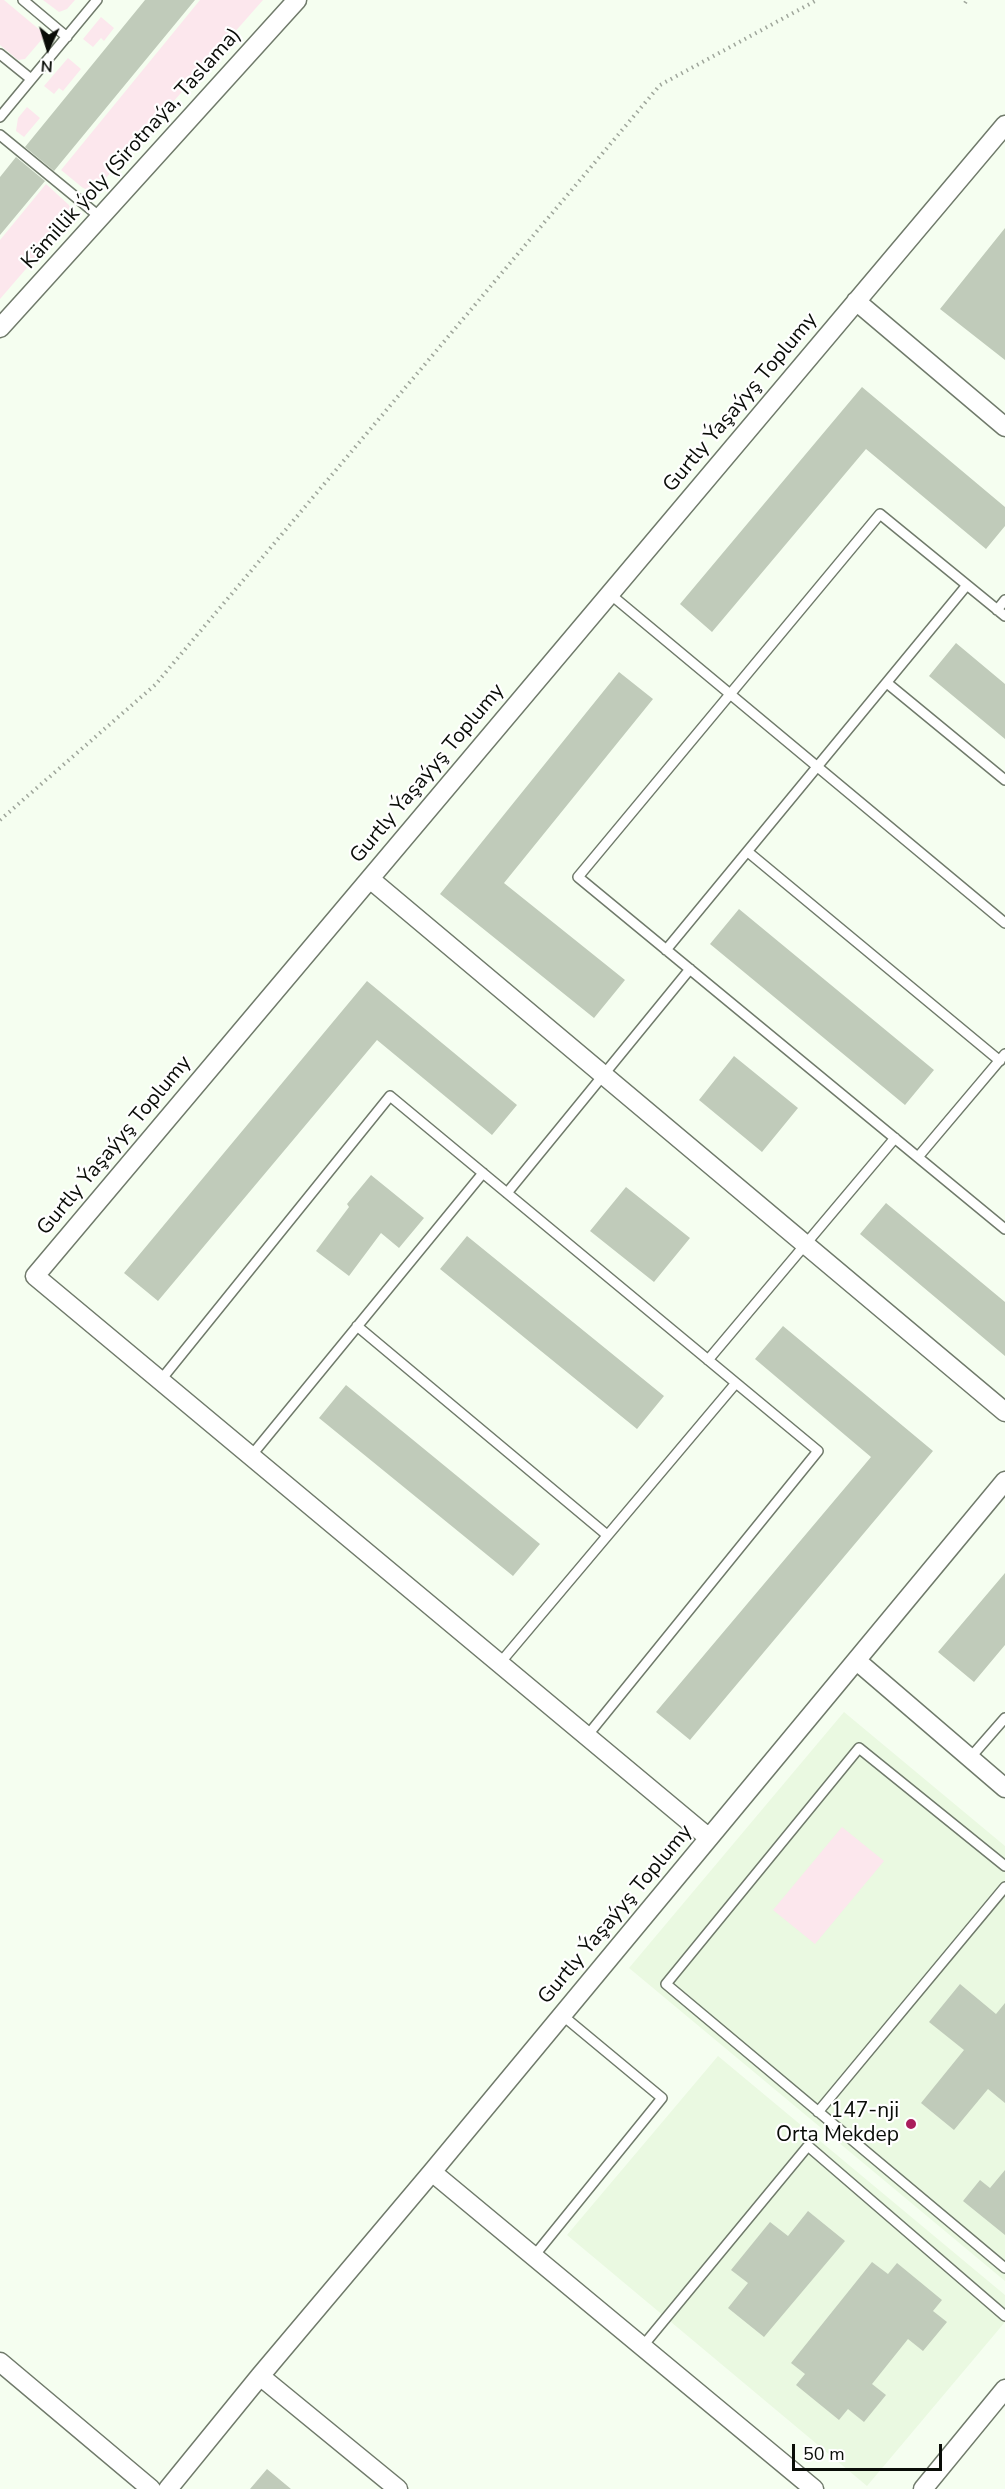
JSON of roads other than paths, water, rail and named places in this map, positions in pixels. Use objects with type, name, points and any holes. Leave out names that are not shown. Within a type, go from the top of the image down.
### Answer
[{"type":"street","name":"Kämillik ýoly (Sirotnaýa, Taslama)","points":[[0,328],[297,0]]},
{"type":"street","name":"Gurtly Ýaşaýyş Toplumy","points":[[160,1381],[35,1276],[1005,125]]},
{"type":"street","points":[[856,301],[1005,427]]},
{"type":"street","points":[[370,879],[1005,1412]]},
{"type":"street","points":[[160,1381],[709,1838]]},
{"type":"street","name":"Gurtly Ýaşaýyş Toplumy","points":[[168,2489],[1005,1481]]},
{"type":"street","points":[[856,1661],[1005,1788]]},
{"type":"street","points":[[432,2172],[814,2489]]},
{"type":"street","points":[[0,2362],[151,2489]]},
{"type":"street","points":[[260,2376],[398,2489]]},
{"type":"street","points":[[923,2489],[1005,2389]]},
{"type":"lane","points":[[23,0],[67,36]]},
{"type":"lane","points":[[0,117],[97,0]]},
{"type":"lane","points":[[0,54],[31,80]]},
{"type":"lane","points":[[0,135],[100,217]]},
{"type":"lane","points":[[1005,600],[1001,613],[880,514],[578,877],[1005,1229]]},
{"type":"lane","points":[[666,950],[968,585]]},
{"type":"lane","points":[[610,594],[1005,923]]},
{"type":"lane","points":[[887,683],[1005,780]]},
{"type":"lane","points":[[748,852],[1002,1057],[918,1157]]},
{"type":"lane","points":[[507,1193],[690,969]]},
{"type":"lane","points":[[160,1381],[390,1096],[818,1451],[587,1736]]},
{"type":"lane","points":[[708,1360],[895,1138]]},
{"type":"lane","points":[[251,1456],[483,1173]]},
{"type":"lane","points":[[357,1326],[608,1535]]},
{"type":"lane","points":[[500,1663],[736,1383]]},
{"type":"lane","points":[[970,1758],[1005,1718]]},
{"type":"lane","points":[[1005,1866],[859,1748],[666,1984],[1005,2268]]},
{"type":"lane","points":[[818,2112],[1005,1887]]},
{"type":"lane","points":[[534,2256],[662,2098],[562,2015]]},
{"type":"lane","points":[[642,2347],[808,2146],[1005,2316]]},
{"type":"place","name":"147-nji Orta Mekdep","points":[[911,2124]]}]
